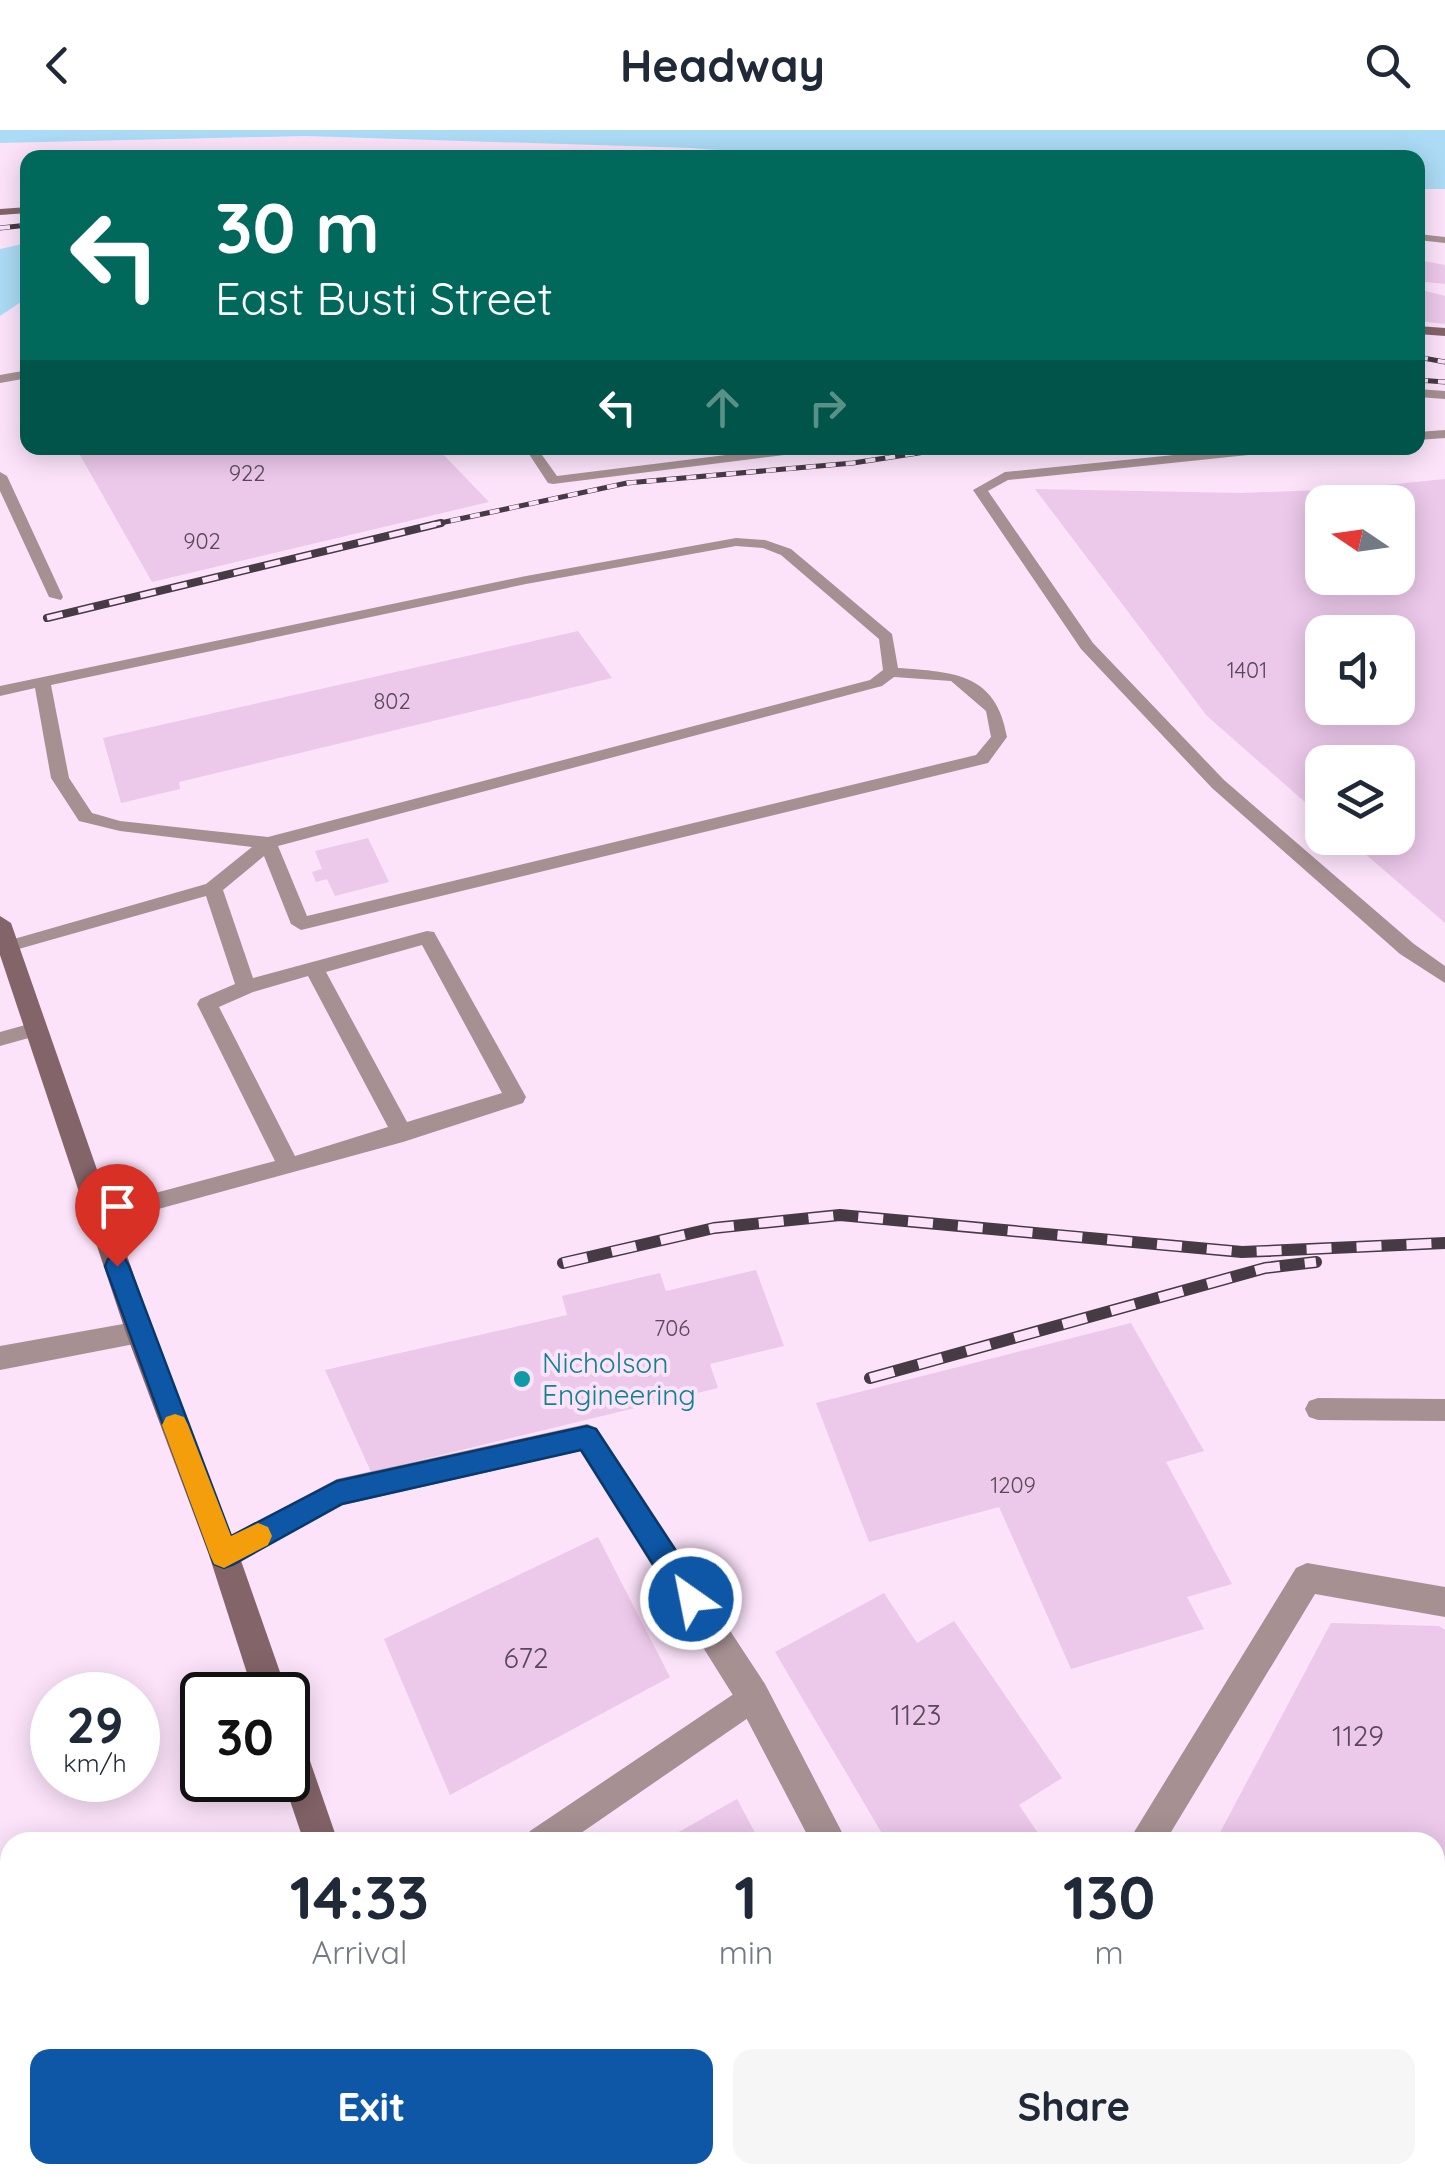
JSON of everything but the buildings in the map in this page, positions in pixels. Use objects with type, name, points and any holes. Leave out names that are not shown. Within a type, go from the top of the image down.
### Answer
[{"type":"street","points":[[4,935],[140,1333],[224,1555],[263,1672]]},
{"type":"street","points":[[0,1358],[140,1333]]},
{"type":"street","points":[[224,1555],[337,1493],[587,1437],[753,1696],[825,1832]]},
{"type":"street","points":[[1152,1832],[1307,1578],[1445,1602]]},
{"type":"street","points":[[307,1802],[317,1832]]},
{"type":"lane","points":[[536,455],[553,480],[752,455]]},
{"type":"lane","points":[[1208,455],[1005,476],[980,490],[1087,646],[1218,784],[1408,949],[1445,976]]},
{"type":"lane","points":[[0,476],[56,597]]},
{"type":"lane","points":[[0,691],[526,580],[736,542],[765,544],[786,552],[801,564],[887,637],[890,672]]},
{"type":"lane","points":[[42,682],[60,778],[84,817],[120,826],[268,843],[876,684],[890,672],[955,678],[994,709],[999,737],[982,759],[301,924],[268,843]]},
{"type":"lane","points":[[4,935],[214,888],[268,843]]},
{"type":"lane","points":[[214,888],[246,986]]},
{"type":"lane","points":[[100,1216],[288,1166],[403,1134],[514,1098],[426,938],[246,986],[207,1004],[288,1166]]},
{"type":"lane","points":[[314,968],[403,1134]]},
{"type":"lane","points":[[0,1039],[36,1029]]},
{"type":"lane","points":[[1318,1409],[1445,1410]]},
{"type":"lane","points":[[556,1832],[753,1696]]},
{"type":"water","points":[[0,130],[1445,130],[1445,189],[1425,189],[1425,150],[717,150],[305,136],[0,143]]},
{"type":"water","points":[[20,245],[20,303],[0,316],[0,249]]},
{"type":"railway","points":[[0,228],[20,226]]},
{"type":"railway","points":[[1425,358],[1445,362]]},
{"type":"railway","points":[[1425,381],[1445,382]]},
{"type":"railway","points":[[431,525],[627,483],[905,455]]},
{"type":"railway","points":[[47,618],[441,523]]},
{"type":"railway","points":[[563,1263],[714,1228],[840,1215],[1242,1252],[1445,1243]]},
{"type":"railway","points":[[870,1378],[1265,1268],[1316,1262]]},
{"type":"slow traffic","points":[[175,1425],[224,1555],[258,1536]]},
{"type":"place","name":"Nicholson Engineering","points":[[522,1379]]},
{"type":"route","points":[[117,1266],[224,1555],[337,1493],[587,1437],[691,1599]]}]
